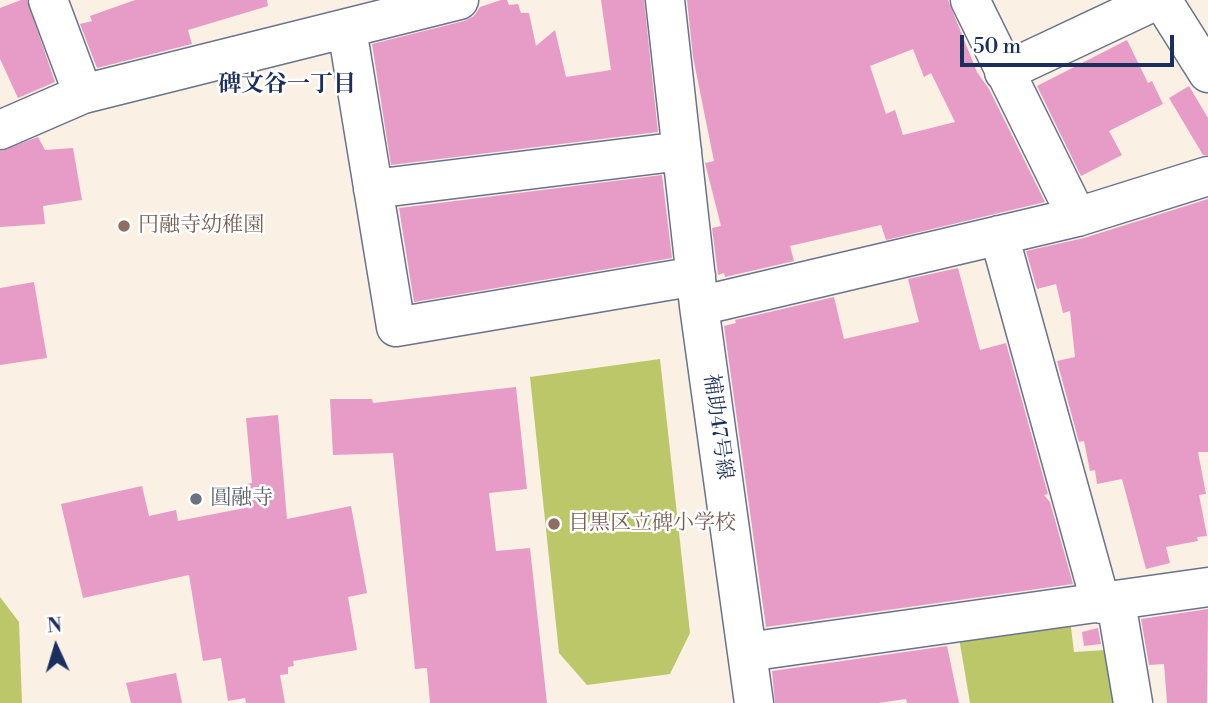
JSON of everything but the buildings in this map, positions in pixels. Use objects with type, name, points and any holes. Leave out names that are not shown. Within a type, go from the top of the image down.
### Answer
[{"type":"street","points":[[48,0],[83,94]]},
{"type":"street","points":[[0,130],[83,94],[459,0]]},
{"type":"street","name":"補助47号線","points":[[665,0],[697,291],[754,703]]},
{"type":"street","points":[[970,0],[1077,217]]},
{"type":"street","points":[[1004,72],[1159,0],[1208,73]]},
{"type":"street","points":[[347,29],[396,327],[697,291],[999,235],[1077,217],[1208,176]]},
{"type":"street","points":[[373,189],[682,151]]},
{"type":"street","points":[[999,235],[1108,603],[1133,703]]},
{"type":"street","points":[[747,652],[1208,587]]},
{"type":"green space","points":[[660,359],[690,633],[670,674],[587,685],[559,653],[530,377]]},
{"type":"green space","points":[[0,597],[19,622],[22,703],[0,703]]},
{"type":"green space","points":[[1070,619],[1074,652],[1105,650],[1118,703],[970,703],[958,632]]},
{"type":"place","name":"円融寺幼稚園","points":[[124,226]]},
{"type":"place","name":"圓融寺","points":[[196,499]]},
{"type":"place","name":"目黒区立碑小学校","points":[[554,524]]},
{"type":"district","name":"碑文谷一丁目","points":[[287,85]]}]
